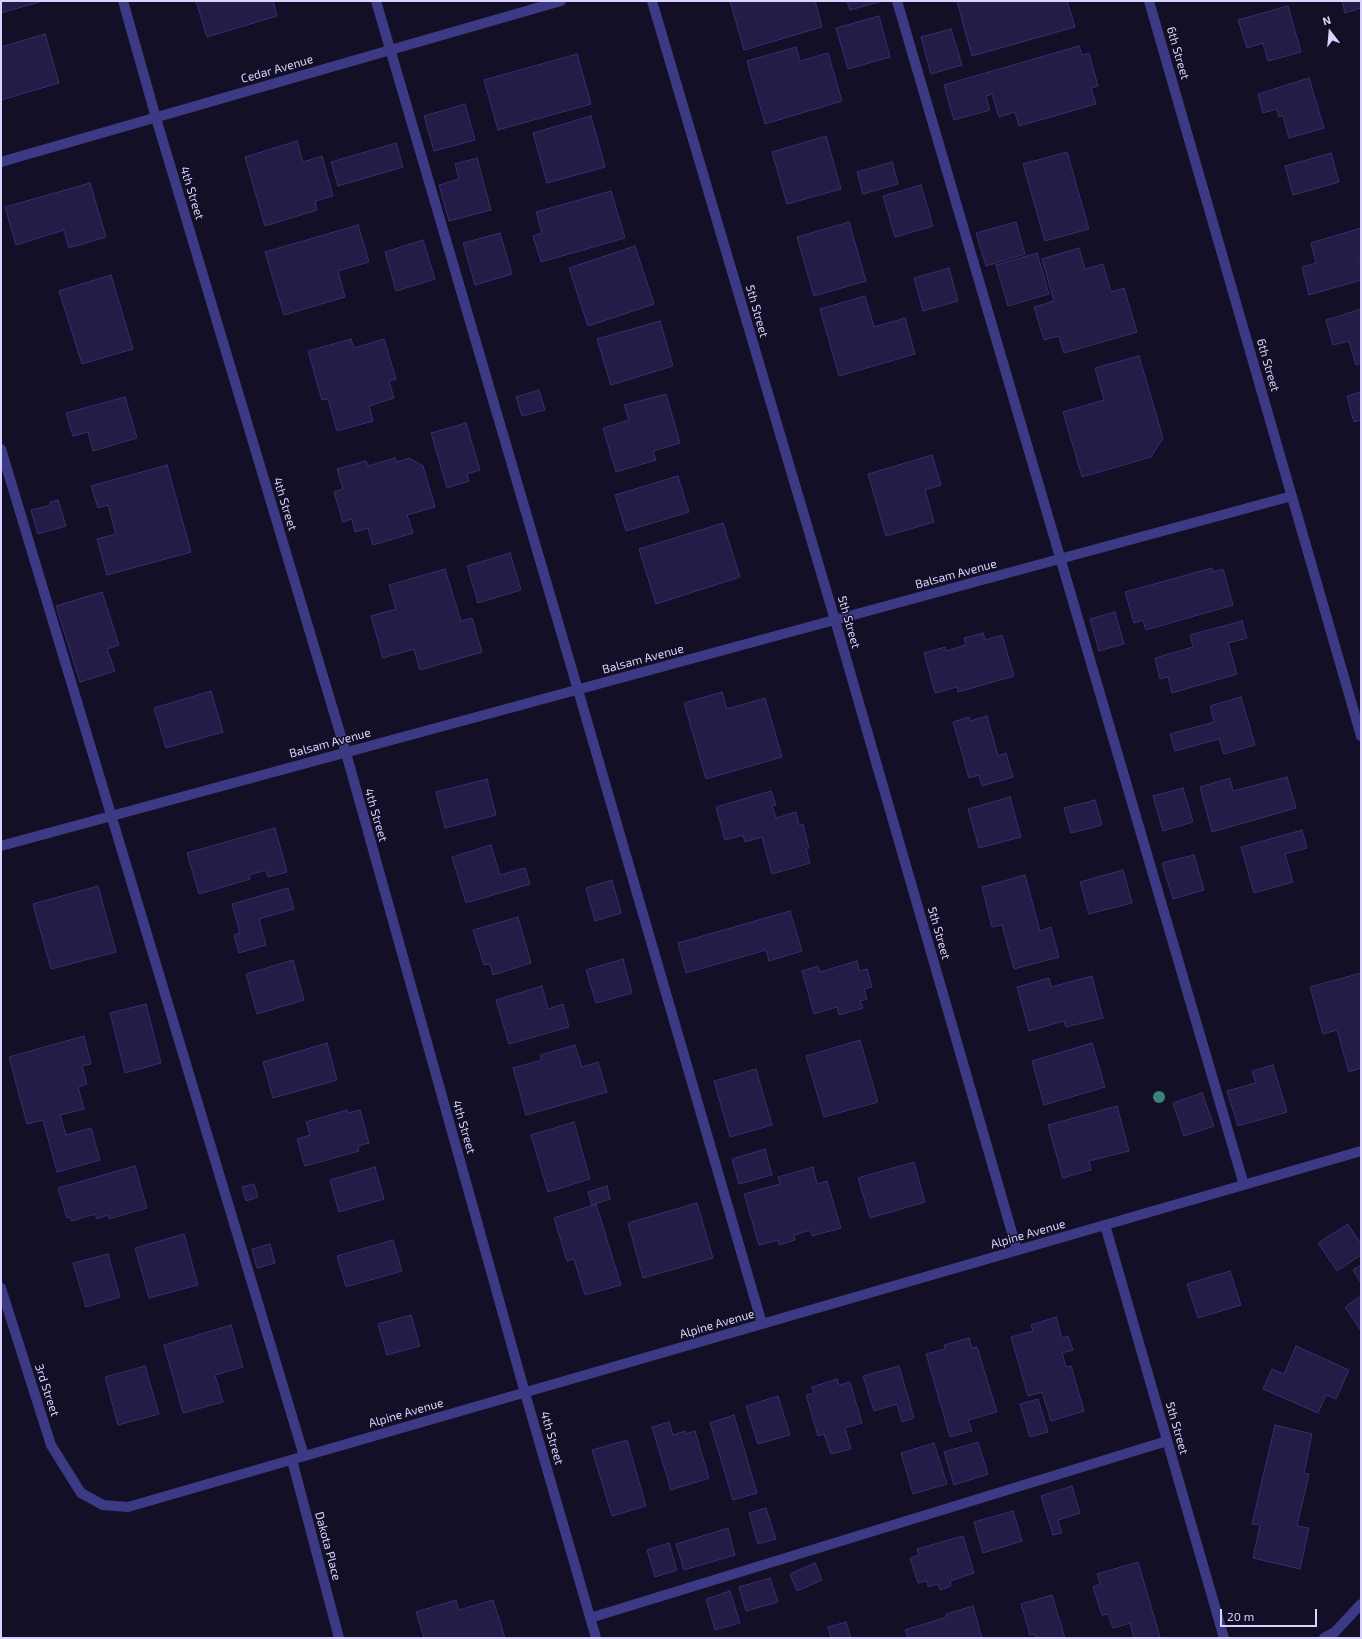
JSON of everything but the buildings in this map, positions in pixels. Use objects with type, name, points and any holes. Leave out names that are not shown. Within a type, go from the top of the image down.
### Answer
[{"type":"street","name":"4th Street","points":[[123,1],[156,118],[346,753],[525,1393],[596,1638]]},
{"type":"street","points":[[376,1],[762,1324]]},
{"type":"street","name":"Cedar Avenue","points":[[1,162],[561,1]]},
{"type":"street","name":"5th Street","points":[[652,1],[835,620],[1017,1250]]},
{"type":"street","points":[[897,1],[1244,1185]]},
{"type":"street","name":"6th Street","points":[[1149,1],[1361,736]]},
{"type":"street","points":[[1,449],[304,1456]]},
{"type":"street","name":"Balsam Avenue","points":[[1,846],[1292,496]]},
{"type":"street","name":"Alpine Avenue","points":[[81,1493],[103,1505],[128,1507],[1361,1151]]},
{"type":"street","name":"5th Street","points":[[1105,1225],[1224,1638]]},
{"type":"street","name":"3rd Street","points":[[1,1288],[51,1445],[81,1493]]},
{"type":"street","points":[[590,1618],[1167,1441]]},
{"type":"street","name":"Dakota Place","points":[[292,1460],[340,1638]]},
{"type":"street","points":[[1324,1638],[1335,1632],[1361,1604]]}]
